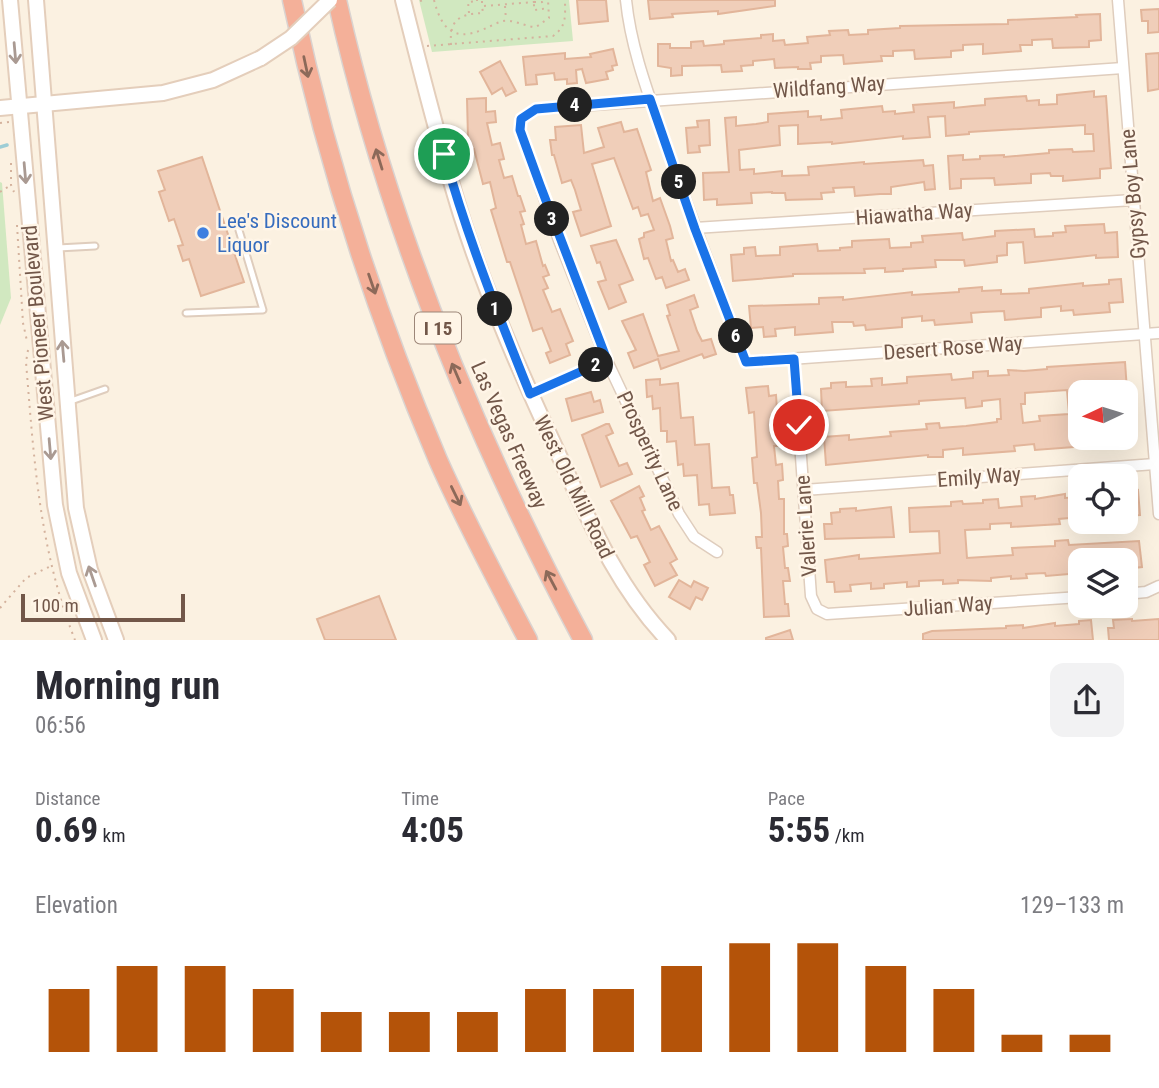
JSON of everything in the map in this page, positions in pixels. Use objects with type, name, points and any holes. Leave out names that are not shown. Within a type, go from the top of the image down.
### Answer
[{"type":"highway","name":"I 15","points":[[292,0],[309,82],[345,208],[391,339],[439,460],[528,640]]},
{"type":"highway","name":"Las Vegas Freeway","points":[[337,0],[351,65],[391,199],[432,313],[495,464],[541,561],[583,640]]},
{"type":"main road","name":"West Pioneer Boulevard","points":[[10,0],[55,505],[69,573],[94,640]]},
{"type":"main road","name":"West Pioneer Boulevard","points":[[36,0],[76,508],[90,570],[116,640]]},
{"type":"main road","points":[[0,108],[163,93],[213,80],[261,58],[291,38],[330,0]]},
{"type":"main road","name":"West Old Mill Road","points":[[403,0],[461,216],[530,394],[603,550],[626,589],[668,640]]},
{"type":"street","points":[[626,0],[637,57],[695,229]]},
{"type":"street","name":"Gypsy Boy Lane","points":[[1118,0],[1159,514]]},
{"type":"street","name":"Wildfang Way","points":[[536,109],[1123,68]]},
{"type":"street","name":"Prosperity Lane","points":[[536,109],[521,119],[520,130],[559,240],[607,360],[679,514],[694,537],[717,552]]},
{"type":"street","name":"Hiawatha Way","points":[[695,229],[1133,200]]},
{"type":"street","name":"Desert Rose Way","points":[[695,229],[746,362],[1159,333]]},
{"type":"street","name":"Valerie Lane","points":[[794,359],[811,596],[817,609]]},
{"type":"street","points":[[530,394],[607,360]]},
{"type":"street","name":"Emily Way","points":[[804,490],[1155,464]]},
{"type":"street","points":[[1138,593],[1159,586]]},
{"type":"street","name":"Julian Way","points":[[817,609],[827,614],[1068,598]]},
{"type":"lane","points":[[186,313],[263,310],[238,227]]},
{"type":"lane","points":[[55,248],[95,246]]},
{"type":"lane","points":[[68,402],[105,389]]},
{"type":"path","points":[[420,1],[424,0]]},
{"type":"path","points":[[434,0],[441,21],[452,32],[462,34],[476,32],[506,20],[528,27],[544,24],[549,18],[548,0]]},
{"type":"path","points":[[451,45],[457,18],[483,13],[482,0],[468,2],[469,14]]},
{"type":"path","points":[[415,47],[553,36],[563,27],[565,0]]},
{"type":"path","points":[[482,6],[533,1]]},
{"type":"path","points":[[505,5],[506,20]]},
{"type":"path","points":[[0,123],[9,122]]},
{"type":"path","points":[[0,192],[11,185]]},
{"type":"path","points":[[0,608],[26,578],[65,556]]},
{"type":"green space","points":[[419,0],[569,0],[573,41],[432,52]]},
{"type":"green space","points":[[0,182],[11,298],[0,325]]},
{"type":"building","points":[[577,0],[606,0],[608,21],[579,24]]},
{"type":"building","points":[[648,0],[775,0],[775,6],[718,14],[718,11],[672,14],[673,17],[650,19]]},
{"type":"building","points":[[1159,9],[1159,32],[1148,33],[1148,21],[1142,21],[1141,10]]},
{"type":"building","points":[[1100,14],[1101,40],[1089,41],[1089,47],[1053,48],[1052,39],[1032,40],[1032,45],[1020,45],[1021,51],[983,54],[983,44],[963,45],[963,50],[951,51],[951,57],[915,59],[914,50],[893,51],[893,56],[881,56],[882,61],[844,64],[843,55],[821,56],[821,62],[810,63],[811,69],[775,68],[774,59],[753,61],[753,65],[741,66],[742,71],[722,72],[721,65],[682,66],[682,75],[671,76],[671,68],[658,66],[658,44],[670,44],[670,48],[691,48],[691,42],[703,41],[704,46],[773,34],[773,41],[784,40],[785,45],[808,43],[807,37],[830,35],[829,31],[848,30],[849,35],[868,34],[868,30],[900,26],[1008,24],[1008,20]]},
{"type":"building","points":[[613,49],[617,65],[606,72],[608,79],[586,83],[582,69],[576,70],[577,83],[567,84],[567,79],[555,80],[554,73],[536,75],[537,84],[526,85],[523,57],[565,53],[565,59],[591,57],[590,54]]},
{"type":"building","points":[[1159,53],[1159,89],[1148,91],[1146,54]]},
{"type":"building","points":[[500,61],[516,91],[506,96],[502,88],[492,94],[480,72]]},
{"type":"building","points":[[1094,91],[1094,97],[1106,96],[1111,168],[1100,169],[1100,178],[1063,181],[1063,176],[1051,176],[1050,173],[1031,174],[1031,183],[995,185],[994,178],[961,179],[961,188],[950,189],[948,156],[963,155],[963,160],[980,159],[980,156],[1049,153],[1049,150],[1094,151],[1093,134],[1085,134],[1085,125],[969,132],[946,136],[945,116],[928,117],[930,137],[903,139],[903,136],[832,144],[798,144],[798,125],[779,126],[780,145],[739,150],[740,170],[754,169],[754,174],[782,171],[782,176],[809,175],[808,167],[923,160],[924,166],[933,165],[935,189],[925,190],[924,182],[891,187],[891,194],[855,196],[854,187],[833,188],[834,192],[821,193],[822,199],[786,200],[785,193],[772,192],[751,193],[752,203],[717,205],[717,199],[704,200],[703,173],[729,172],[725,118],[736,117],[736,126],[768,122],[768,114],[808,111],[808,117],[821,116],[821,120],[842,118],[841,110],[882,106],[883,112],[895,111],[895,114],[914,112],[913,105],[954,102],[954,108],[985,105],[985,99],[1026,96],[1027,101],[1039,100],[1039,105],[1057,104],[1057,95]]},
{"type":"building","points":[[486,98],[486,112],[495,111],[496,122],[487,123],[492,145],[500,143],[504,159],[499,160],[504,178],[512,176],[525,211],[520,212],[526,244],[536,241],[543,266],[545,265],[549,275],[543,277],[548,288],[543,290],[552,312],[560,309],[573,341],[566,344],[570,355],[550,363],[546,353],[551,351],[542,328],[533,331],[510,262],[507,262],[491,210],[496,208],[490,182],[483,184],[474,149],[469,150],[466,137],[467,99]]},
{"type":"building","points":[[709,120],[710,145],[699,146],[700,152],[688,153],[686,128],[698,127],[697,121]]},
{"type":"building","points":[[621,122],[624,132],[637,129],[651,170],[646,172],[653,201],[660,198],[670,226],[673,238],[666,240],[671,261],[673,260],[678,272],[685,269],[689,280],[666,288],[662,277],[656,279],[648,258],[644,259],[639,239],[644,237],[644,233],[654,230],[648,214],[641,216],[638,207],[633,209],[614,158],[592,164],[611,226],[581,236],[573,212],[581,210],[575,190],[571,180],[562,183],[552,155],[550,140],[556,140],[555,127],[581,125],[584,153],[604,147],[598,128]]},
{"type":"building","name":"Lee's Discount Liquor","points":[[202,157],[244,282],[201,296],[189,259],[183,261],[178,246],[183,245],[174,219],[169,221],[159,192],[165,190],[158,171]]},
{"type":"building","points":[[1104,224],[1105,233],[1117,232],[1118,257],[1096,258],[1096,255],[1025,263],[1023,242],[1007,243],[1007,255],[997,256],[997,262],[965,266],[964,260],[935,260],[936,267],[903,271],[864,269],[865,273],[793,274],[733,281],[731,255],[744,254],[744,248],[755,247],[756,256],[780,255],[780,247],[817,244],[818,251],[840,250],[852,247],[852,241],[889,239],[890,248],[911,247],[911,243],[923,242],[922,236],[962,233],[963,240],[995,236],[995,231],[1034,229],[1035,237],[1053,236],[1053,233],[1066,232],[1065,226]]},
{"type":"building","points":[[616,240],[633,280],[619,285],[626,302],[609,309],[598,282],[606,280],[591,246]]},
{"type":"building","points":[[1121,279],[1123,302],[1109,303],[1110,312],[1074,315],[1073,310],[1061,311],[1061,306],[1041,308],[1041,317],[1005,320],[1004,311],[983,312],[971,313],[972,322],[935,325],[934,320],[922,321],[922,316],[902,318],[902,327],[866,330],[865,325],[854,326],[853,322],[832,322],[833,332],[795,335],[795,327],[775,329],[776,336],[764,337],[763,327],[751,328],[749,306],[819,304],[819,298],[843,297],[843,300],[912,292],[912,295],[959,292],[959,289],[982,287],[982,291],[1001,290],[1001,294],[1029,293],[1029,289],[1083,283],[1083,286],[1109,284],[1109,280]]},
{"type":"building","points":[[694,295],[698,307],[690,310],[697,331],[702,341],[711,339],[716,354],[704,358],[702,354],[661,369],[658,359],[634,368],[628,353],[636,350],[622,321],[643,314],[658,356],[679,351],[667,316],[670,315],[667,305]]},
{"type":"building","points":[[1125,362],[1126,380],[1068,380],[1068,402],[1067,390],[1025,393],[1025,404],[1021,404],[1023,423],[1040,421],[1039,416],[1068,414],[1068,447],[1035,450],[1034,444],[1014,446],[1015,451],[963,455],[963,448],[943,450],[943,457],[928,455],[826,465],[824,437],[849,435],[849,440],[891,436],[890,432],[927,429],[926,424],[939,423],[940,428],[997,422],[997,419],[1001,419],[1000,399],[982,401],[982,406],[966,408],[965,398],[822,411],[821,389],[831,388],[831,383],[846,382],[846,387],[872,386],[871,379],[882,378],[882,385],[907,383],[907,377],[951,374],[952,380],[973,378],[973,372],[988,371],[988,376],[1009,375],[1008,370]]},
{"type":"building","points":[[660,379],[660,385],[678,383],[681,418],[693,417],[695,445],[709,444],[712,488],[729,487],[735,513],[710,515],[709,504],[699,505],[697,475],[684,476],[683,464],[678,465],[676,441],[667,442],[667,431],[661,431],[660,408],[653,409],[652,396],[647,397],[646,380]]},
{"type":"building","points":[[768,386],[769,396],[776,395],[779,446],[774,446],[776,465],[782,464],[783,480],[778,481],[779,499],[784,499],[784,534],[787,534],[788,546],[783,547],[785,568],[788,568],[790,581],[783,581],[789,616],[764,617],[761,548],[757,548],[756,537],[762,537],[761,513],[752,458],[757,457],[754,412],[749,413],[746,388]]},
{"type":"building","points":[[591,392],[594,402],[600,400],[603,412],[572,421],[566,399]]},
{"type":"building","points":[[609,424],[613,433],[606,436],[619,466],[627,463],[632,474],[601,487],[582,435]]},
{"type":"building","points":[[639,486],[644,496],[640,498],[645,510],[642,511],[651,530],[659,526],[677,559],[670,563],[677,575],[655,586],[644,565],[650,562],[637,536],[631,538],[611,501]]},
{"type":"building","points":[[1065,494],[1065,498],[1068,498],[1068,518],[1059,519],[1060,524],[1011,527],[1011,523],[990,524],[990,529],[965,530],[967,558],[1013,555],[1012,548],[1055,546],[1055,541],[1068,540],[1069,545],[1139,541],[1142,567],[1138,567],[1138,548],[1068,548],[1068,574],[1026,574],[1027,578],[1011,579],[1011,576],[991,578],[991,581],[958,580],[958,583],[943,584],[943,580],[919,581],[919,586],[907,587],[907,582],[884,584],[884,588],[871,589],[871,583],[850,585],[851,591],[835,592],[834,582],[827,582],[825,560],[859,555],[859,559],[940,553],[939,531],[910,532],[909,508],[951,506],[951,502],[962,501],[963,504],[983,503],[983,500],[998,499],[999,508],[1022,506],[1021,497],[1035,496],[1035,499]]},
{"type":"building","points":[[891,507],[894,537],[825,539],[824,524],[832,524],[831,513],[840,512],[840,509],[856,508],[856,511]]},
{"type":"building","points":[[679,580],[691,587],[694,581],[708,588],[702,600],[696,597],[690,609],[669,597]]},
{"type":"building","points":[[379,596],[396,640],[325,640],[317,619]]},
{"type":"building","points":[[1159,619],[1159,640],[1109,640],[1108,628],[1114,628],[1113,620]]},
{"type":"building","points":[[1091,620],[1093,640],[923,640],[923,634],[932,631],[1023,625],[1023,628],[1055,623],[1055,626]]},
{"type":"building","points":[[790,630],[793,640],[766,640],[766,638]]},
{"type":"waterway","points":[[0,147],[7,145]]},
{"type":"place","name":"Lee's Discount Liquor","points":[[203,233]]},
{"type":"route","points":[[444,154],[461,216],[530,394],[607,360],[559,240],[520,130],[521,119],[536,109],[650,99],[695,229],[746,362],[794,359],[799,425]]}]
